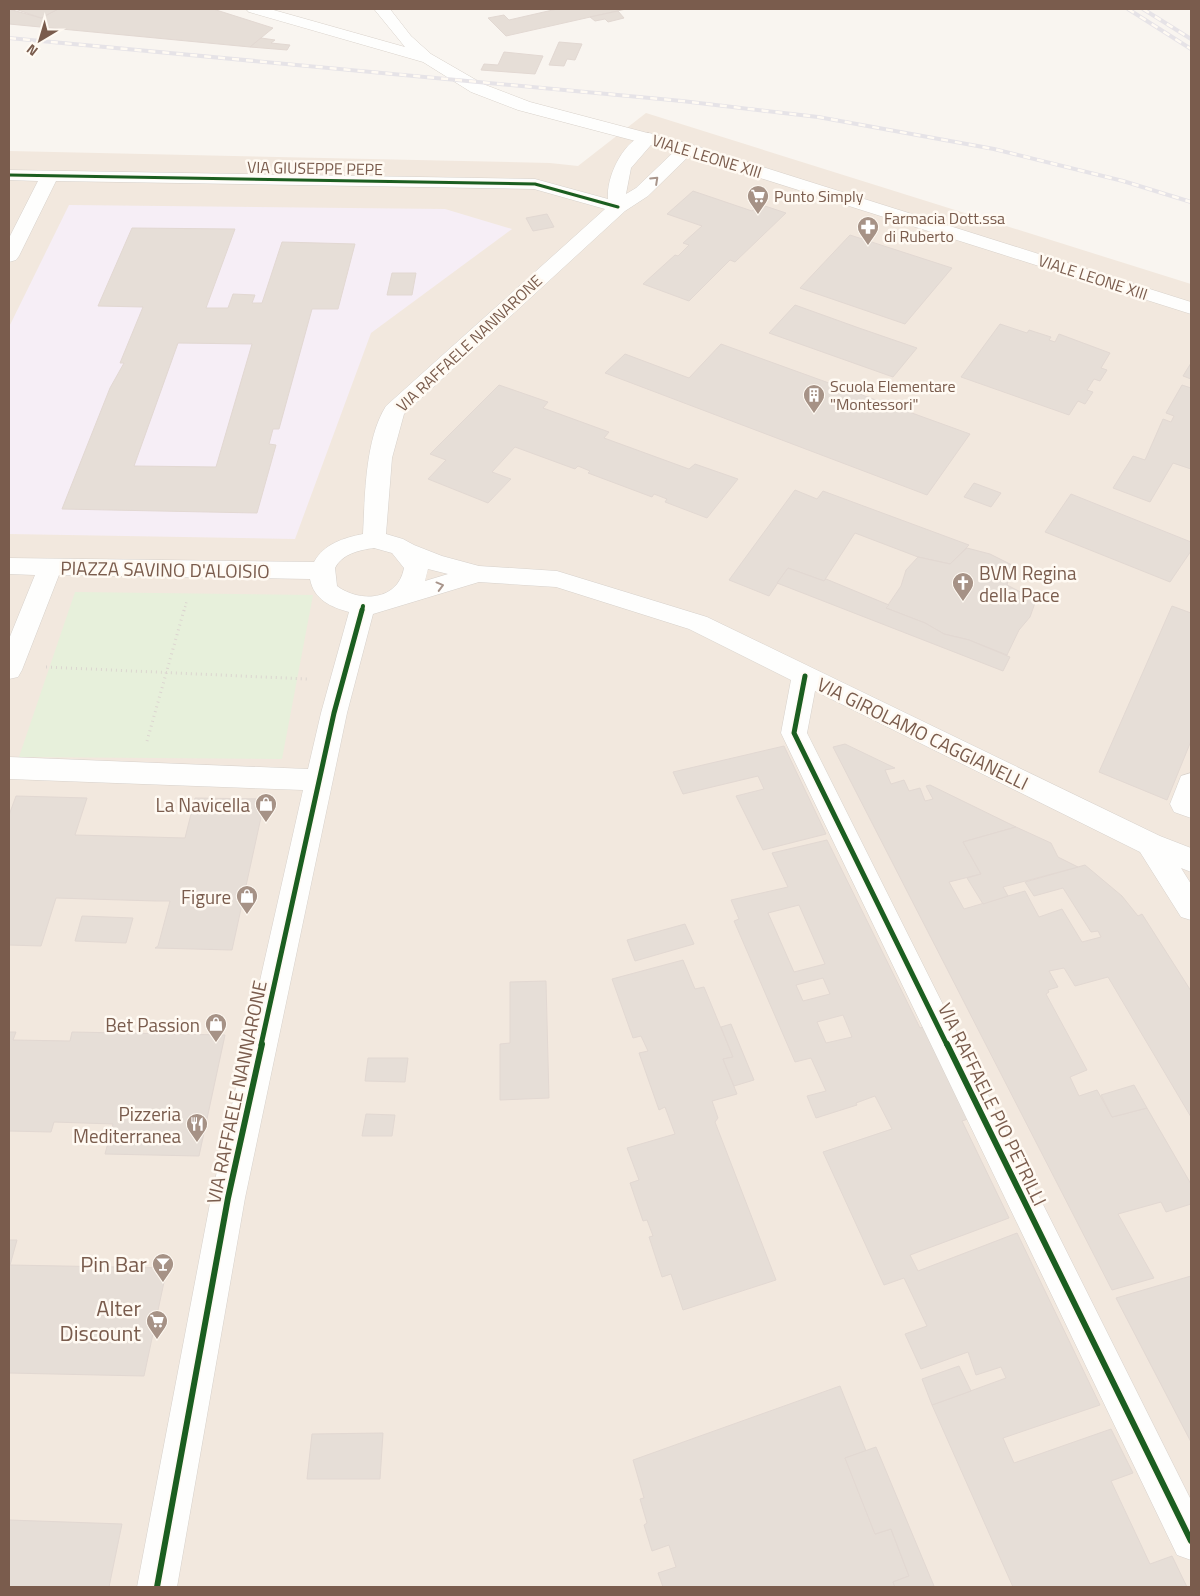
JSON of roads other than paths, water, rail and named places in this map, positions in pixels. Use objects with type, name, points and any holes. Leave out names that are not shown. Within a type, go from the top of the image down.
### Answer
[{"type":"street","name":"VIALE LEONE XIII","points":[[254,9],[429,58],[477,88],[507,101],[687,149],[1191,308]]},
{"type":"street","points":[[382,9],[405,39],[429,58]]},
{"type":"street","points":[[618,207],[615,187],[619,172],[648,138]]},
{"type":"street","name":"VIA RAFFAELE NANNARONE","points":[[374,540],[379,465],[384,435],[394,411],[618,207],[642,192],[687,149]]},
{"type":"street","name":"VIA GIUSEPPE PEPE","points":[[9,175],[535,184],[618,207]]},
{"type":"street","points":[[9,256],[50,175]]},
{"type":"street","points":[[374,540],[396,544],[408,552],[416,568],[411,585],[401,596],[378,605],[363,606],[344,603],[328,593],[323,585],[322,571],[327,561],[340,549],[357,542],[374,540]]},
{"type":"street","name":"VIA GIROLAMO CAGGIANELLI","points":[[408,552],[436,563],[479,574],[557,579],[698,623],[1150,844],[1191,860]]},
{"type":"street","name":"PIAZZA SAVINO D'ALOISIO","points":[[9,566],[322,571]]},
{"type":"street","points":[[10,668],[50,567]]},
{"type":"street","name":"VIA GIROLAMO CAGGIANELLI","points":[[401,596],[479,574]]},
{"type":"street","name":"VIA RAFFAELE NANNARONE","points":[[157,1587],[228,1198],[320,780],[363,606]]},
{"type":"street","name":"VIA RAFFAELE PIO PETRILLI","points":[[805,676],[794,733],[1191,1541]]},
{"type":"street","points":[[9,768],[320,780]]},
{"type":"street","points":[[1191,784],[1184,804],[1191,807]]},
{"type":"street","points":[[1150,844],[1191,908]]},
{"type":"railway","points":[[1128,9],[1191,49]]},
{"type":"railway","points":[[1143,9],[1191,39]]},
{"type":"railway","points":[[9,38],[682,101],[818,117],[994,149],[1123,181],[1191,202]]},
{"type":"place","name":"Punto Simply","points":[[758,215]]},
{"type":"place","name":"Farmacia Dott.ssa di Ruberto","points":[[868,246]]},
{"type":"place","name":"Scuola Elementare \"Montessori\"","points":[[814,414]]},
{"type":"place","name":"BVM Regina della Pace","points":[[963,602]]},
{"type":"place","name":"La Navicella","points":[[266,823]]},
{"type":"place","name":"Figure","points":[[247,915]]},
{"type":"place","name":"Bet Passion","points":[[216,1043]]},
{"type":"place","name":"Pizzeria Mediterranea","points":[[197,1143]]},
{"type":"place","name":"Pin Bar","points":[[163,1283]]},
{"type":"place","name":"Alter Discount","points":[[157,1340]]}]
